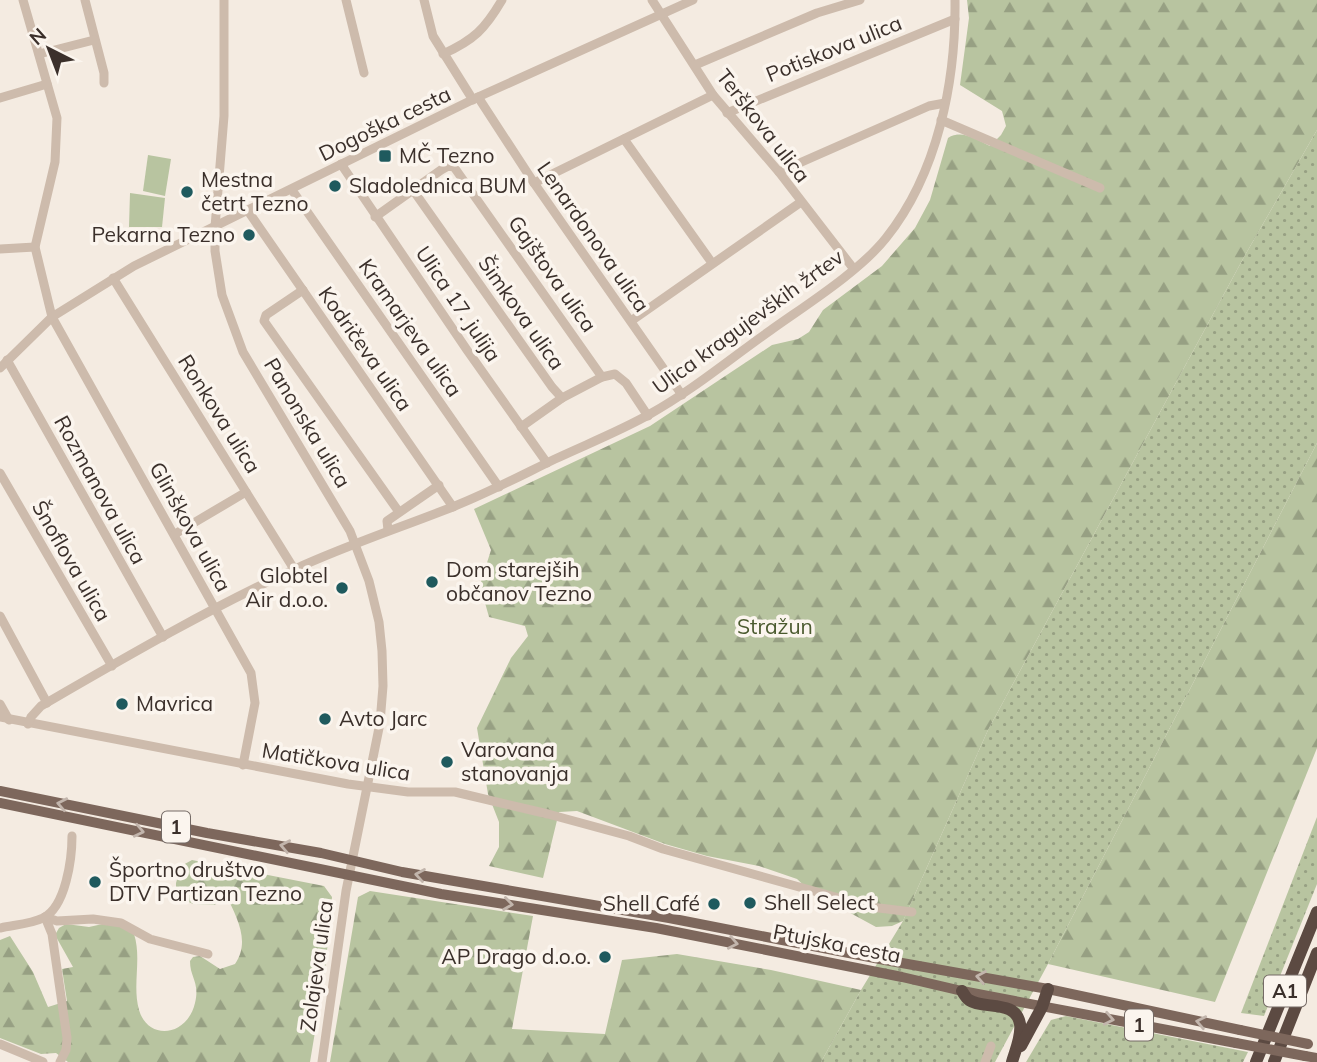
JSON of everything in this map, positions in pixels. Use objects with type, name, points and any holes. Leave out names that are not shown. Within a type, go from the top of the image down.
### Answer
[{"type":"highway","name":"A1","points":[[1256,1062],[1317,912]]},
{"type":"highway","name":"A1","points":[[1274,1062],[1317,953]]},
{"type":"highway","points":[[1012,1062],[1042,1007],[1048,989]]},
{"type":"highway","points":[[962,991],[970,1001],[1000,1006],[1017,1017],[1021,1025],[1012,1062]]},
{"type":"main road","name":"Ptujska cesta","points":[[0,791],[352,859],[402,872],[670,918],[1048,989],[1313,1045]]},
{"type":"main road","name":"Ptujska cesta","points":[[0,803],[441,894],[669,930],[1042,1007],[1317,1058]]},
{"type":"street","points":[[0,249],[35,247],[55,162],[57,142],[57,118],[23,0]]},
{"type":"street","points":[[85,0],[104,73],[104,83]]},
{"type":"street","name":"Panonska ulica","points":[[224,0],[224,116],[215,227],[218,276],[234,332],[243,352],[339,510],[355,543],[375,604],[383,660],[380,723],[352,859]]},
{"type":"street","points":[[346,0],[364,73]]},
{"type":"street","name":"Lenardonova ulica","points":[[424,0],[433,36],[443,54],[682,395]]},
{"type":"street","points":[[443,54],[463,45],[480,32],[502,0]]},
{"type":"street","name":"Terškova ulica","points":[[652,0],[713,95],[779,172],[853,268]]},
{"type":"street","name":"Dogoška cesta","points":[[0,368],[52,317],[113,278],[476,99],[693,0]]},
{"type":"street","points":[[695,65],[817,13],[860,0]]},
{"type":"street","name":"Ulica kragujevških žrtev","points":[[28,724],[36,710],[47,703],[163,637],[294,569],[388,530],[453,507],[648,416],[682,395],[870,255],[886,238],[905,209],[924,172],[941,120],[952,66],[955,0]]},
{"type":"street","name":"Potiskova ulica","points":[[727,113],[955,19]]},
{"type":"street","points":[[39,54],[94,40]]},
{"type":"street","points":[[0,98],[47,84]]},
{"type":"street","points":[[534,183],[713,95]]},
{"type":"street","points":[[779,172],[929,106],[945,103]]},
{"type":"street","points":[[941,120],[1100,188]]},
{"type":"street","points":[[624,139],[712,263]]},
{"type":"street","name":"Ulica 17. julija","points":[[341,164],[547,463]]},
{"type":"street","name":"Gajštova ulica","points":[[376,217],[449,166],[454,167],[602,377]]},
{"type":"street","name":"Kramarjeva ulica","points":[[292,190],[499,487]]},
{"type":"street","name":"Šimkova ulica","points":[[413,190],[562,398],[602,377]]},
{"type":"street","points":[[631,321],[801,202]]},
{"type":"street","name":"Kodričeva ulica","points":[[248,211],[453,507]]},
{"type":"street","name":"Glinškova ulica","points":[[35,247],[52,317],[251,673],[255,703],[243,765]]},
{"type":"street","name":"Ronkova ulica","points":[[113,278],[294,569]]},
{"type":"street","points":[[303,290],[266,315],[264,321],[399,512]]},
{"type":"street","name":"Rozmanova ulica","points":[[7,360],[163,637]]},
{"type":"street","points":[[602,377],[610,374],[619,376],[648,416]]},
{"type":"street","points":[[521,427],[562,398]]},
{"type":"street","name":"Šnoflova ulica","points":[[0,473],[111,666]]},
{"type":"street","points":[[388,530],[387,521],[439,485]]},
{"type":"street","points":[[175,534],[246,492]]},
{"type":"street","points":[[0,616],[47,703]]},
{"type":"street","points":[[0,704],[5,719]]},
{"type":"street","name":"Matičkova ulica","points":[[5,719],[367,786],[408,792],[454,792],[629,836],[663,849],[786,881],[871,907],[912,912]]},
{"type":"street","points":[[45,918],[57,903],[69,873],[72,836]]},
{"type":"street","points":[[349,875],[352,859]]},
{"type":"street","name":"Zolajeva ulica","points":[[322,1062],[349,875]]},
{"type":"street","points":[[45,918],[52,934],[66,1038],[66,1050],[60,1062]]},
{"type":"street","points":[[0,928],[45,918],[57,921],[93,919],[121,923],[150,939],[208,954]]},
{"type":"street","points":[[0,1044],[43,1062]]},
{"type":"street","points":[[985,1062],[991,1046]]},
{"type":"green space","name":"Stražun","points":[[967,0],[1317,0],[1317,130],[1244,257],[988,730],[903,921],[892,926],[876,927],[810,891],[797,879],[759,866],[707,856],[665,844],[577,811],[559,812],[543,878],[489,866],[499,847],[499,822],[488,794],[477,728],[511,658],[528,636],[525,626],[489,617],[480,585],[491,550],[474,509],[650,426],[772,345],[798,339],[809,332],[823,310],[882,266],[915,228],[930,200],[948,138],[964,135],[990,146],[1006,126],[1002,111],[960,85],[969,18]]},
{"type":"green space","points":[[1317,130],[1317,443],[1048,964],[995,1062],[821,1062],[903,921],[988,730],[1244,257]]},
{"type":"green space","points":[[148,155],[171,159],[165,196],[143,191]]},
{"type":"green space","points":[[130,193],[165,198],[162,227],[129,227]]},
{"type":"green space","points":[[1317,443],[1317,748],[1215,1002],[1048,964]]},
{"type":"green space","points":[[1317,817],[1317,884],[1264,1016],[1241,1013]]},
{"type":"green space","points":[[192,860],[324,886],[332,897],[325,972],[310,1062],[68,1062],[56,1053],[41,1054],[0,1038],[0,940],[10,936],[33,972],[48,1007],[67,1001],[62,969],[73,967],[55,935],[59,928],[66,924],[89,927],[107,923],[121,926],[134,934],[137,953],[137,1000],[144,1020],[150,1027],[167,1031],[184,1023],[191,1014],[196,996],[196,985],[190,967],[193,957],[200,956],[220,969],[235,964],[242,946],[240,929],[226,895],[218,899],[215,905],[193,904],[176,896],[176,883],[181,866]]},
{"type":"green space","points":[[370,891],[533,916],[512,1029],[605,1034],[622,960],[677,954],[771,970],[861,990],[821,1062],[330,1062],[358,897]]},
{"type":"green space","points":[[1066,1016],[1248,1052],[1243,1062],[1026,1062],[1051,1020]]},
{"type":"place","name":"MČ Tezno","points":[[385,156]]},
{"type":"place","name":"Sladolednica BUM","points":[[335,186]]},
{"type":"place","name":"Mestna četrt Tezno","points":[[187,192]]},
{"type":"place","name":"Pekarna Tezno","points":[[249,235]]},
{"type":"place","name":"Dom starejših občanov Tezno","points":[[432,582]]},
{"type":"place","name":"Globtel Air d.o.o.","points":[[342,588]]},
{"type":"place","name":"Mavrica","points":[[122,704]]},
{"type":"place","name":"Avto Jarc","points":[[325,719]]},
{"type":"place","name":"Varovana stanovanja","points":[[447,762]]},
{"type":"place","name":"Športno društvo DTV Partizan Tezno","points":[[95,882]]},
{"type":"place","name":"Shell Select","points":[[750,903]]},
{"type":"place","name":"Shell Café","points":[[714,904]]},
{"type":"place","name":"AP Drago d.o.o.","points":[[605,957]]}]
